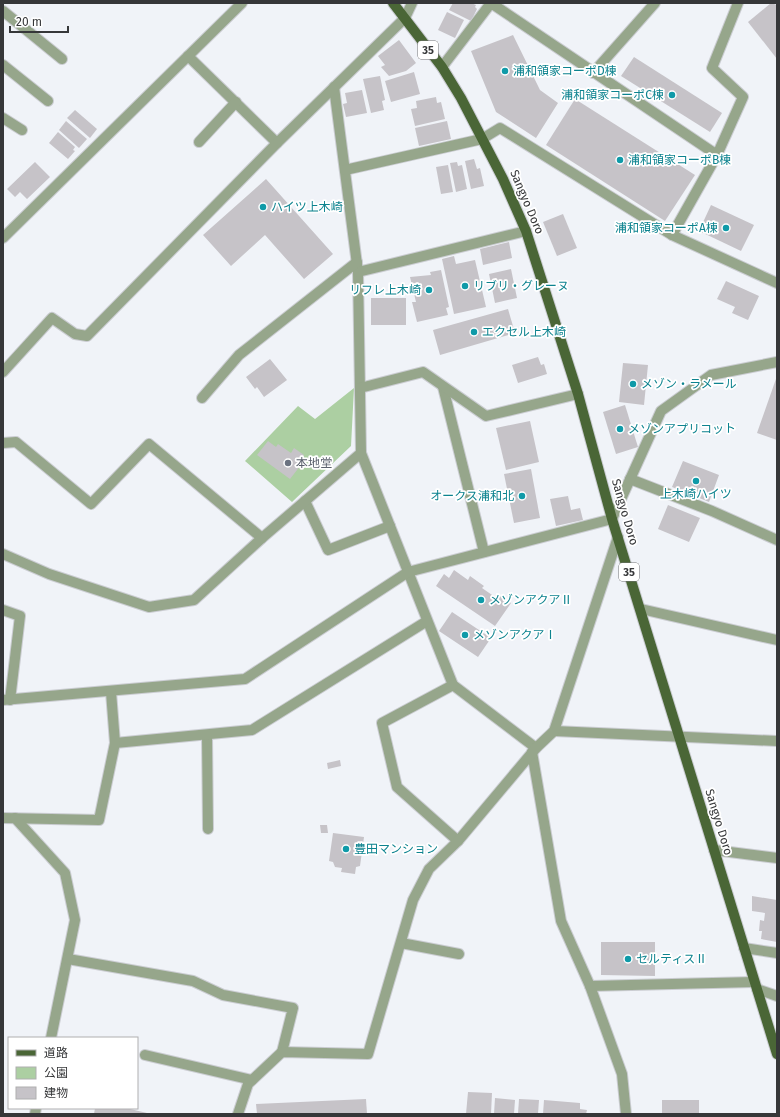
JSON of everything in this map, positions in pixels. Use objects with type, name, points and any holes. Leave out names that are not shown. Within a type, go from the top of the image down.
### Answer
[{"type":"main road","name":"Sangyo Doro","points":[[393,3],[442,67],[503,179],[526,230],[578,394],[612,519],[680,735],[777,1054]]},
{"type":"street","points":[[3,238],[242,3]]},
{"type":"street","points":[[3,372],[52,318],[75,334],[87,336],[277,142],[404,18],[412,3]]},
{"type":"street","points":[[442,67],[491,3],[716,155]]},
{"type":"street","points":[[593,73],[655,3]]},
{"type":"street","points":[[672,236],[716,155],[743,97],[712,68],[738,3]]},
{"type":"street","points":[[3,11],[62,59]]},
{"type":"street","points":[[188,56],[277,142]]},
{"type":"street","points":[[3,65],[48,101]]},
{"type":"street","points":[[334,87],[358,267],[361,453],[453,685],[534,750],[561,922],[590,986],[622,1074],[626,1114]]},
{"type":"street","points":[[199,142],[236,102]]},
{"type":"street","points":[[3,118],[22,130]]},
{"type":"street","points":[[345,170],[482,139],[500,128],[672,236],[777,283]]},
{"type":"street","points":[[202,398],[239,355],[358,267],[526,230]]},
{"type":"street","points":[[3,610],[20,616],[7,700],[245,679],[408,572],[612,519],[661,411],[711,375],[777,362]]},
{"type":"street","points":[[360,388],[423,372],[486,416],[578,394]]},
{"type":"street","points":[[443,387],[484,552]]},
{"type":"street","points":[[3,443],[16,442],[91,504],[148,444],[262,538]]},
{"type":"street","points":[[3,554],[49,574],[149,607],[194,600],[262,538],[361,453]]},
{"type":"street","points":[[630,479],[712,511],[777,540]]},
{"type":"street","points":[[305,501],[328,550],[390,526]]},
{"type":"street","points":[[282,1052],[368,1054],[413,900],[429,869],[458,841],[534,750],[554,731],[618,537]]},
{"type":"street","points":[[641,609],[777,640]]},
{"type":"street","points":[[115,743],[252,730],[427,621]]},
{"type":"street","points":[[453,685],[382,723],[397,787],[458,841]]},
{"type":"street","points":[[3,818],[99,820],[115,743],[111,692]]},
{"type":"street","points":[[554,731],[680,735],[777,741]]},
{"type":"street","points":[[207,735],[208,829]]},
{"type":"street","points":[[15,818],[65,873],[75,920],[51,1037]]},
{"type":"street","points":[[714,850],[777,858]]},
{"type":"street","points":[[401,943],[460,954]]},
{"type":"street","points":[[744,948],[777,954]]},
{"type":"street","points":[[68,959],[193,981],[223,995],[293,1008],[282,1052],[248,1084],[238,1114]]},
{"type":"street","points":[[590,986],[755,985],[777,996]]},
{"type":"street","points":[[145,1055],[252,1080]]},
{"type":"green space","points":[[354,388],[351,446],[292,502],[245,461],[298,406],[315,419]]},
{"type":"building","points":[[453,3],[471,3],[476,5],[475,7],[477,9],[471,21],[449,10]]},
{"type":"building","points":[[771,3],[777,5],[777,59],[748,22]]},
{"type":"building","points":[[447,12],[464,20],[455,38],[438,30]]},
{"type":"building","name":"浦和領家コーポD棟","points":[[513,35],[540,90],[558,103],[536,138],[496,112],[471,51]]},
{"type":"building","points":[[399,40],[416,63],[406,71],[389,76],[381,67],[385,65],[378,56]]},
{"type":"building","name":"浦和領家コーポC棟","points":[[634,57],[722,113],[710,132],[621,76]]},
{"type":"building","points":[[414,72],[420,94],[391,102],[385,81]]},
{"type":"building","points":[[380,76],[385,100],[382,101],[384,110],[371,113],[363,79]]},
{"type":"building","points":[[362,90],[367,113],[346,117],[343,104],[347,103],[345,93]]},
{"type":"building","points":[[436,97],[437,103],[441,102],[445,119],[415,126],[411,109],[417,108],[416,101]]},
{"type":"building","name":"浦和領家コーポB棟","points":[[575,99],[695,175],[665,221],[546,145]]},
{"type":"building","points":[[75,110],[97,129],[90,138],[67,118]]},
{"type":"building","points":[[66,121],[87,139],[79,148],[59,130]]},
{"type":"building","points":[[447,121],[451,139],[419,146],[415,128]]},
{"type":"building","points":[[58,132],[75,147],[73,150],[75,151],[68,159],[49,143]]},
{"type":"building","points":[[474,159],[477,169],[480,168],[484,186],[471,189],[465,161]]},
{"type":"building","points":[[35,162],[50,177],[27,199],[20,192],[15,197],[7,189]]},
{"type":"building","points":[[457,162],[458,166],[462,165],[467,189],[456,192],[450,163]]},
{"type":"building","points":[[448,165],[453,192],[441,194],[436,167]]},
{"type":"building","name":"ハイツ上木崎","points":[[266,179],[333,254],[304,279],[265,235],[231,266],[203,235]]},
{"type":"building","name":"浦和領家コーポA棟","points":[[711,205],[754,225],[741,251],[699,231]]},
{"type":"building","points":[[563,214],[577,248],[557,256],[543,222]]},
{"type":"building","points":[[509,242],[512,258],[483,265],[480,249]]},
{"type":"building","name":"リブリ・グレーヌ","points":[[454,256],[456,264],[475,260],[486,307],[454,314],[442,259]]},
{"type":"building","points":[[511,269],[517,298],[495,303],[489,274]]},
{"type":"building","name":"リフレ上木崎","points":[[441,270],[449,307],[446,308],[448,315],[417,322],[412,302],[416,302],[410,277],[431,275],[430,272]]},
{"type":"building","points":[[726,281],[759,296],[748,320],[732,313],[735,307],[717,299]]},
{"type":"building","points":[[371,298],[406,298],[406,325],[371,325]]},
{"type":"building","name":"エクセル上木崎","points":[[508,309],[515,333],[440,355],[433,330]]},
{"type":"building","points":[[538,357],[541,365],[544,364],[547,374],[518,383],[512,365]]},
{"type":"building","points":[[270,359],[287,380],[264,397],[257,387],[255,389],[246,377]]},
{"type":"building","name":"メゾン・ラメール","points":[[623,363],[648,365],[644,405],[619,402]]},
{"type":"building","points":[[777,376],[777,440],[757,433]]},
{"type":"building","name":"メゾンアプリコット","points":[[625,405],[638,447],[616,454],[603,412]]},
{"type":"building","points":[[530,421],[539,462],[506,470],[496,428]]},
{"type":"building","points":[[268,441],[276,447],[278,444],[291,453],[294,448],[304,455],[301,459],[304,461],[290,479],[257,455]]},
{"type":"building","name":"上木崎ハイツ","points":[[683,461],[719,475],[709,502],[697,497],[694,503],[682,498],[685,492],[672,487]]},
{"type":"building","name":"オークス浦和北","points":[[531,469],[540,518],[514,523],[504,474]]},
{"type":"building","points":[[568,496],[571,510],[580,508],[583,520],[556,526],[550,499]]},
{"type":"building","points":[[668,505],[700,518],[689,542],[658,529]]},
{"type":"building","name":"メゾンアクアⅡ","points":[[454,570],[468,580],[470,576],[484,586],[482,588],[495,597],[497,594],[511,603],[495,626],[436,586],[444,574],[449,578]]},
{"type":"building","name":"メゾンアクアⅠ","points":[[452,612],[491,638],[478,657],[439,631]]},
{"type":"building","points":[[340,760],[341,766],[328,769],[327,763]]},
{"type":"building","points":[[320,825],[327,825],[328,833],[321,833]]},
{"type":"building","name":"豊田マンション","points":[[333,833],[364,837],[360,866],[356,867],[355,874],[341,872],[342,868],[335,867],[333,862],[329,861]]},
{"type":"building","points":[[752,896],[777,900],[777,942],[761,939],[762,931],[759,931],[760,920],[764,921],[765,913],[752,911]]},
{"type":"building","name":"セルティスⅡ","points":[[601,942],[655,942],[655,976],[601,975]]},
{"type":"building","points":[[468,1092],[492,1093],[491,1114],[466,1114]]},
{"type":"building","points":[[495,1098],[515,1100],[514,1114],[494,1114]]},
{"type":"building","points":[[366,1099],[367,1114],[257,1114],[256,1104]]},
{"type":"building","points":[[519,1099],[539,1100],[538,1114],[518,1114]]},
{"type":"building","points":[[544,1100],[580,1103],[580,1109],[587,1110],[586,1114],[543,1114]]},
{"type":"building","points":[[662,1100],[699,1100],[699,1114],[662,1114]]},
{"type":"building","points":[[95,1109],[130,1109],[147,1113],[94,1114]]},
{"type":"place","name":"浦和領家コーポD棟","points":[[505,71]]},
{"type":"place","name":"浦和領家コーポC棟","points":[[672,95]]},
{"type":"place","name":"浦和領家コーポB棟","points":[[620,160]]},
{"type":"place","name":"ハイツ上木崎","points":[[263,207]]},
{"type":"place","name":"浦和領家コーポA棟","points":[[726,228]]},
{"type":"place","name":"リブリ・グレーヌ","points":[[465,286]]},
{"type":"place","name":"リフレ上木崎","points":[[429,290]]},
{"type":"place","name":"エクセル上木崎","points":[[474,332]]},
{"type":"place","name":"メゾン・ラメール","points":[[633,384]]},
{"type":"place","name":"メゾンアプリコット","points":[[620,429]]},
{"type":"place","name":"本地堂","points":[[288,463]]},
{"type":"place","name":"上木崎ハイツ","points":[[696,481]]},
{"type":"place","name":"オークス浦和北","points":[[522,496]]},
{"type":"place","name":"メゾンアクアⅡ","points":[[481,600]]},
{"type":"place","name":"メゾンアクアⅠ","points":[[465,635]]},
{"type":"place","name":"豊田マンション","points":[[346,849]]},
{"type":"place","name":"セルティスⅡ","points":[[628,959]]}]
